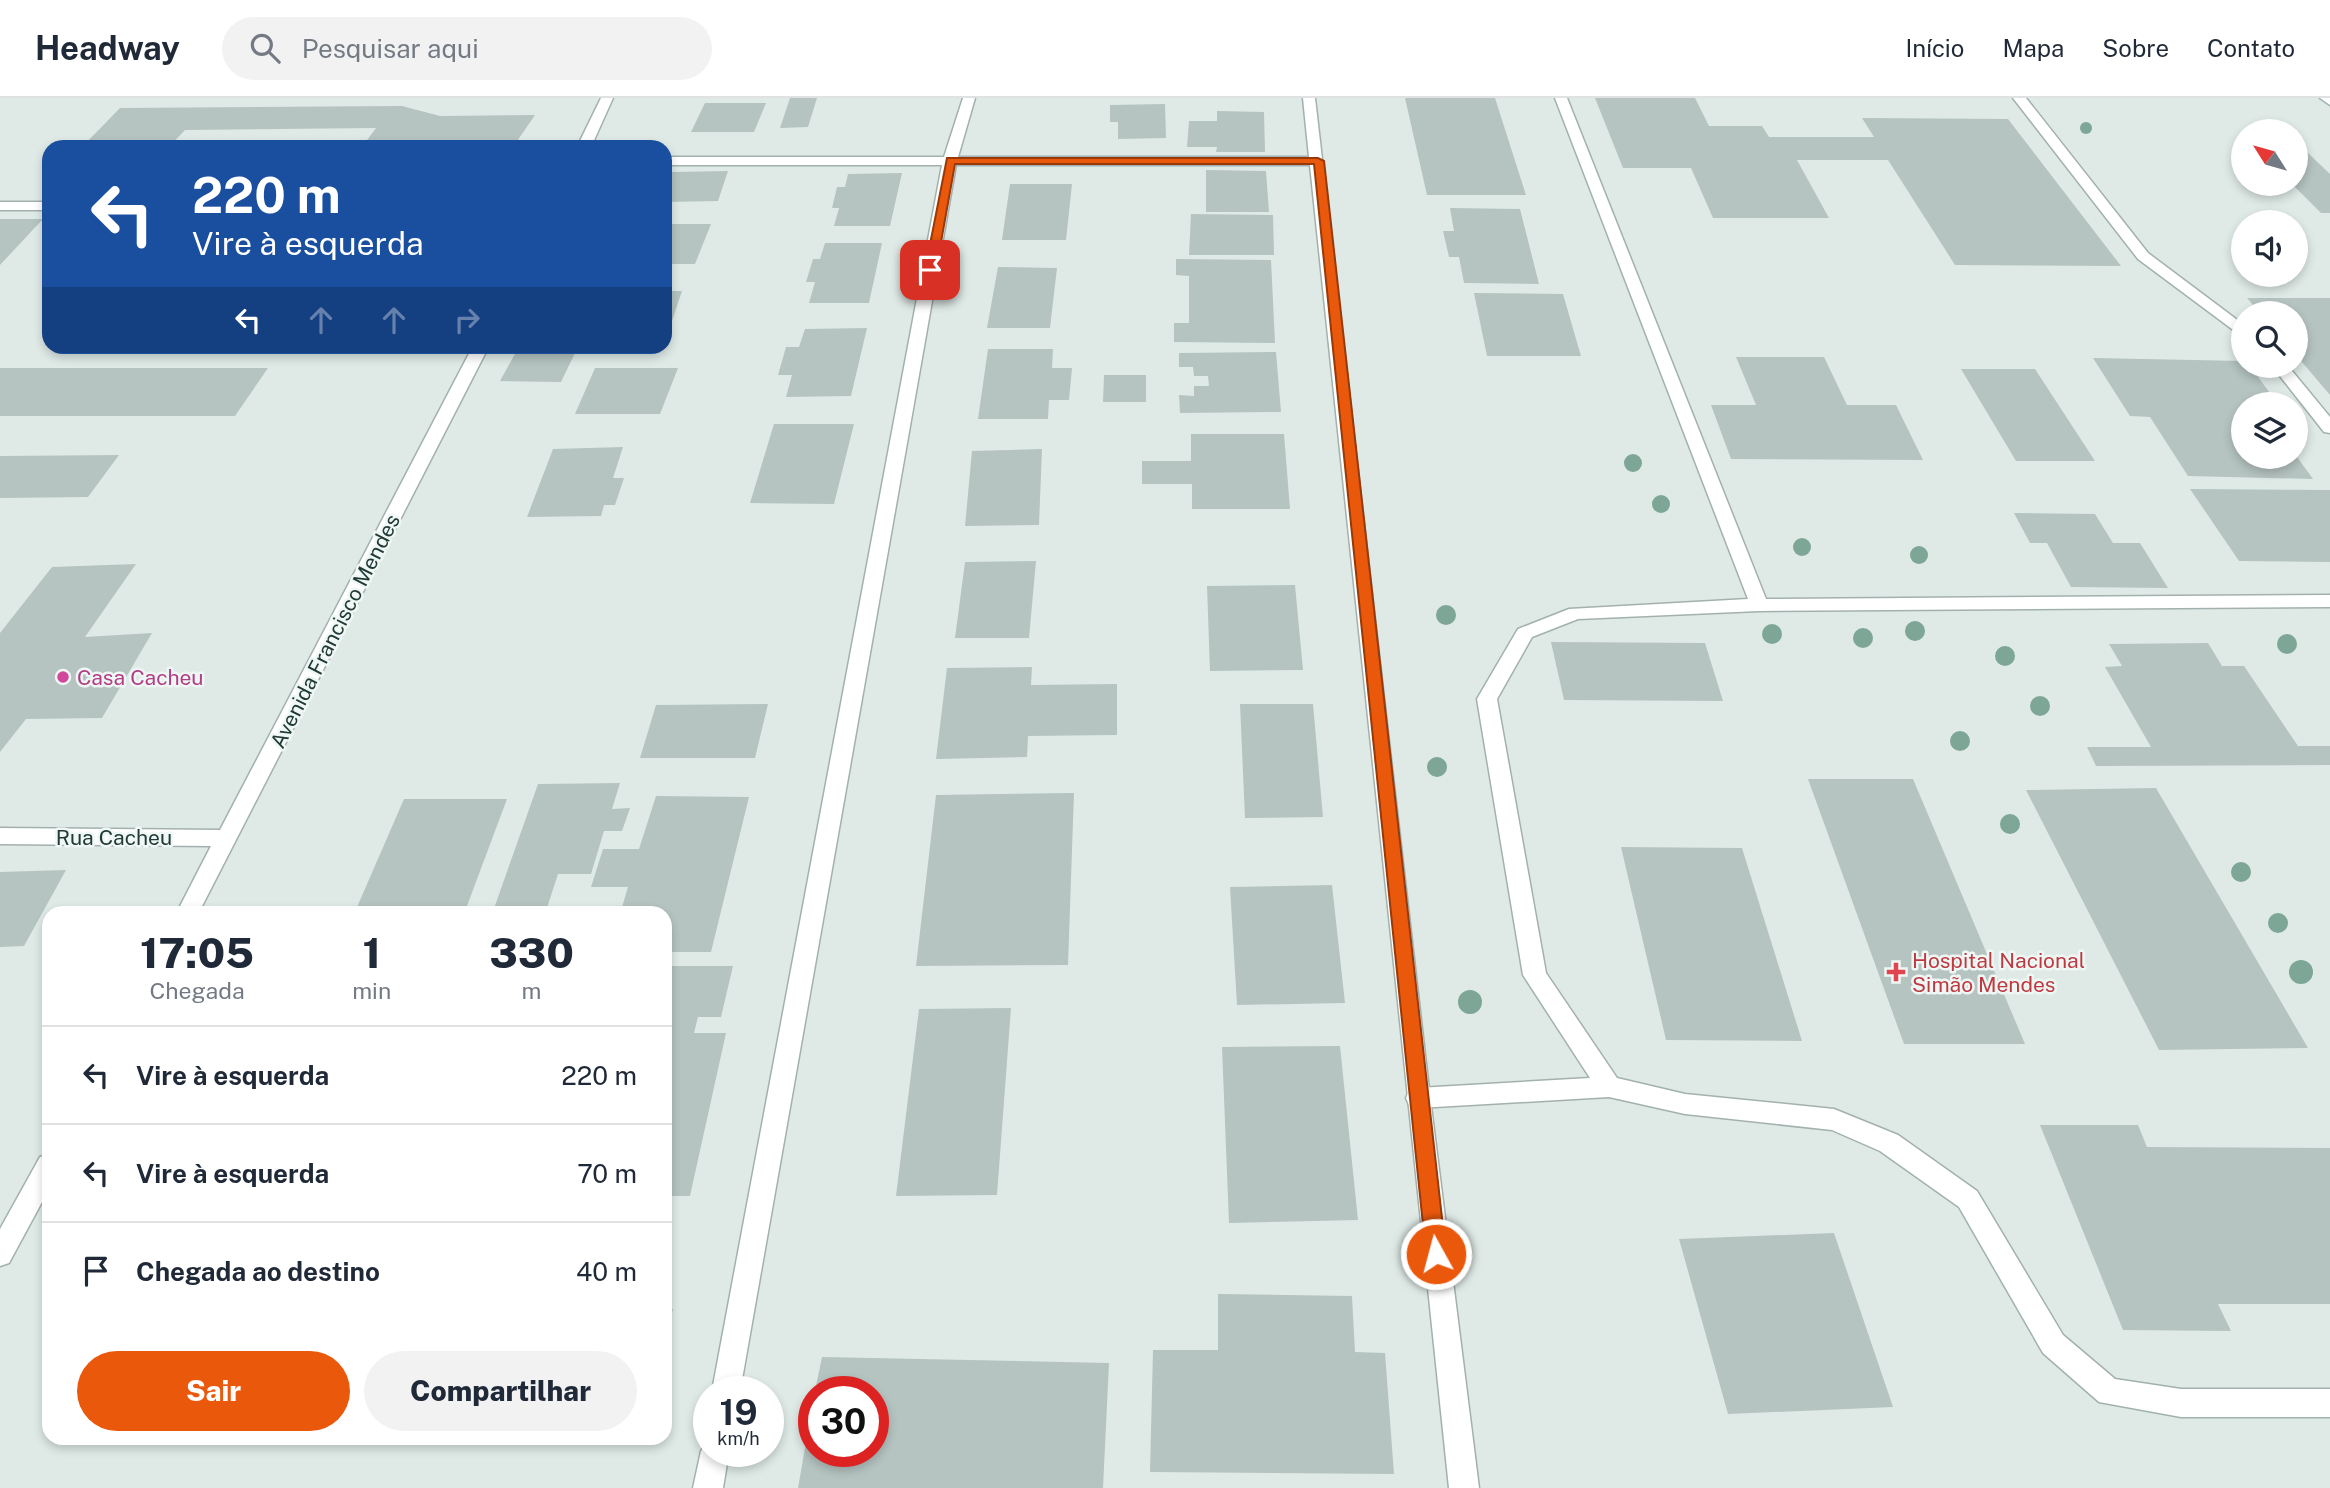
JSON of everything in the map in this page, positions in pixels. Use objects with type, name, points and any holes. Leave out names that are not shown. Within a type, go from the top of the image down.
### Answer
[{"type":"street","points":[[587,140],[607,98]]},
{"type":"street","points":[[729,1376],[950,160],[969,98]]},
{"type":"street","points":[[1309,98],[1318,161],[1418,1098],[1464,1488]]},
{"type":"street","points":[[1561,98],[1759,605]]},
{"type":"street","points":[[2019,98],[2143,256],[2231,323]]},
{"type":"street","points":[[672,161],[1318,161]]},
{"type":"street","points":[[0,206],[42,206]]},
{"type":"street","name":"Avenida Francisco Mendes","points":[[191,906],[229,838],[477,354]]},
{"type":"street","points":[[2290,378],[2330,428]]},
{"type":"street","points":[[1609,1087],[1535,975],[1487,699],[1525,633],[1576,613],[1759,605],[2330,601]]},
{"type":"street","name":"Rua Cacheu","points":[[0,836],[229,838]]},
{"type":"street","points":[[1418,1098],[1609,1087],[1685,1104],[1834,1120],[1889,1143],[1968,1199],[2053,1345],[2109,1392],[2181,1403],[2330,1403]]},
{"type":"street","points":[[0,1254],[42,1178]]},
{"type":"street","points":[[708,1488],[712,1467]]},
{"type":"building","points":[[790,98],[817,98],[808,127],[780,128]]},
{"type":"building","points":[[1405,98],[1495,98],[1526,195],[1427,195]]},
{"type":"building","points":[[1595,98],[1695,98],[1709,126],[1762,126],[1769,137],[1874,137],[1862,118],[2008,119],[2121,266],[1955,265],[1888,160],[1797,160],[1829,218],[1713,218],[1691,168],[1623,168]]},
{"type":"building","points":[[705,103],[766,103],[754,132],[691,132]]},
{"type":"building","points":[[1165,104],[1166,138],[1118,139],[1118,122],[1110,122],[1110,105]]},
{"type":"building","points":[[402,106],[440,116],[535,115],[518,140],[367,140],[376,128],[185,130],[176,140],[89,140],[120,108]]},
{"type":"building","points":[[1217,111],[1264,112],[1265,152],[1216,152],[1217,147],[1187,147],[1189,121],[1217,121]]},
{"type":"building","points":[[2308,153],[2330,174],[2330,213],[2321,213],[2304,196],[2308,196]]},
{"type":"building","points":[[1206,170],[1266,171],[1269,212],[1206,212]]},
{"type":"building","points":[[728,171],[718,201],[672,202],[672,172]]},
{"type":"building","points":[[902,173],[890,226],[834,226],[839,208],[832,208],[837,187],[845,187],[848,174]]},
{"type":"building","points":[[1010,184],[1072,184],[1066,240],[1002,240]]},
{"type":"building","points":[[1450,208],[1520,209],[1539,284],[1464,283],[1459,257],[1449,257],[1443,231],[1454,231]]},
{"type":"building","points":[[1191,214],[1273,215],[1274,255],[1189,255]]},
{"type":"building","points":[[0,219],[42,219],[42,220],[0,265]]},
{"type":"building","points":[[672,224],[711,224],[695,264],[672,264]]},
{"type":"building","points":[[825,243],[882,243],[869,303],[809,303],[815,282],[806,282],[813,259],[820,259]]},
{"type":"building","points":[[1176,259],[1271,260],[1275,343],[1174,342],[1174,323],[1189,323],[1189,276],[1176,275]]},
{"type":"building","points":[[998,267],[1057,268],[1050,328],[987,328]]},
{"type":"building","points":[[672,291],[682,291],[672,321]]},
{"type":"building","points":[[1474,293],[1563,294],[1581,356],[1487,356]]},
{"type":"building","points":[[2247,298],[2330,298],[2330,395],[2308,369],[2308,301],[2250,301]]},
{"type":"building","points":[[867,328],[851,396],[786,397],[792,375],[778,375],[786,347],[799,347],[805,329]]},
{"type":"building","points":[[988,349],[1053,349],[1052,368],[1072,368],[1069,400],[1049,400],[1048,419],[978,419]]},
{"type":"building","points":[[1276,352],[1281,412],[1180,413],[1179,395],[1194,396],[1194,386],[1209,386],[1208,376],[1194,376],[1193,367],[1179,367],[1179,353]]},
{"type":"building","points":[[515,354],[575,354],[561,382],[500,381]]},
{"type":"building","points":[[1736,357],[1824,357],[1847,405],[1896,405],[1923,460],[1731,459],[1711,405],[1756,405]]},
{"type":"building","points":[[2093,358],[2231,361],[2231,378],[2259,378],[2269,392],[2231,392],[2231,469],[2306,469],[2313,479],[2188,476],[2150,417],[2130,416]]},
{"type":"building","points":[[0,368],[268,368],[235,416],[0,416]]},
{"type":"building","points":[[595,368],[678,368],[660,414],[575,414]]},
{"type":"building","points":[[1961,369],[2035,369],[2095,461],[2016,461]]},
{"type":"building","points":[[1104,375],[1146,375],[1146,402],[1103,402]]},
{"type":"building","points":[[774,424],[854,424],[834,504],[750,503]]},
{"type":"building","points":[[1191,434],[1284,434],[1290,509],[1192,509],[1192,484],[1142,484],[1142,461],[1191,461]]},
{"type":"building","points":[[623,447],[613,478],[624,478],[615,505],[604,505],[601,516],[527,517],[553,449]]},
{"type":"building","points":[[1042,449],[1039,525],[965,526],[972,451]]},
{"type":"building","points":[[119,455],[88,497],[0,498],[0,456]]},
{"type":"building","points":[[2190,489],[2330,490],[2330,562],[2239,561]]},
{"type":"building","points":[[2014,513],[2095,514],[2113,543],[2140,543],[2168,588],[2071,587],[2047,543],[2030,543]]},
{"type":"building","points":[[1036,561],[1029,638],[955,638],[965,562]]},
{"type":"building","name":"Casa Cacheu","points":[[136,564],[85,637],[152,633],[102,718],[26,719],[0,752],[0,633],[52,567]]},
{"type":"building","points":[[1295,585],[1303,670],[1210,671],[1207,586]]},
{"type":"building","points":[[1551,642],[1705,643],[1723,701],[1564,700]]},
{"type":"building","points":[[2208,643],[2222,666],[2244,666],[2298,746],[2330,746],[2330,765],[2096,766],[2087,747],[2151,747],[2105,667],[2122,666],[2109,644]]},
{"type":"building","points":[[1032,667],[1031,685],[1117,684],[1117,735],[1028,736],[1027,757],[936,759],[947,668]]},
{"type":"building","points":[[768,704],[755,758],[640,758],[656,705]]},
{"type":"building","points":[[1240,704],[1313,704],[1323,817],[1245,818]]},
{"type":"building","points":[[1808,779],[1913,779],[2025,1044],[1904,1044]]},
{"type":"building","points":[[620,783],[612,809],[630,808],[622,831],[604,831],[591,874],[558,874],[548,906],[495,906],[538,784]]},
{"type":"building","points":[[2156,788],[2308,1048],[2159,1050],[2026,790]]},
{"type":"building","points":[[1074,793],[1068,965],[916,966],[936,795]]},
{"type":"building","points":[[656,796],[749,797],[711,952],[672,952],[672,906],[622,906],[628,887],[591,887],[603,849],[639,849]]},
{"type":"building","points":[[404,799],[507,799],[467,906],[357,906]]},
{"type":"building","points":[[1621,847],[1742,848],[1802,1041],[1666,1040]]},
{"type":"building","points":[[66,870],[46,906],[42,906],[42,913],[24,946],[0,947],[0,872]]},
{"type":"building","points":[[1332,885],[1345,1003],[1237,1005],[1230,887]]},
{"type":"building","points":[[672,966],[733,966],[721,1017],[698,1017],[694,1033],[726,1033],[690,1196],[672,1196]]},
{"type":"building","points":[[1011,1008],[997,1195],[896,1196],[919,1009]]},
{"type":"building","points":[[1340,1046],[1358,1220],[1229,1223],[1222,1047]]},
{"type":"building","points":[[2040,1125],[2138,1125],[2147,1147],[2330,1148],[2330,1304],[2218,1304],[2231,1331],[2123,1330]]},
{"type":"building","points":[[1834,1233],[1893,1407],[1728,1414],[1679,1239]]},
{"type":"building","points":[[1218,1294],[1352,1296],[1355,1352],[1385,1353],[1394,1474],[1150,1472],[1153,1350],[1218,1350]]},
{"type":"building","points":[[822,1357],[1109,1363],[1103,1488],[798,1488],[802,1467],[889,1467],[889,1376],[818,1376]]},
{"type":"place","name":"Casa Cacheu","points":[[63,677]]},
{"type":"place","name":"Hospital Nacional Simão Mendes","points":[[1896,972]]},
{"type":"route","points":[[930,270],[950,160],[1318,161],[1436,1254]]}]
